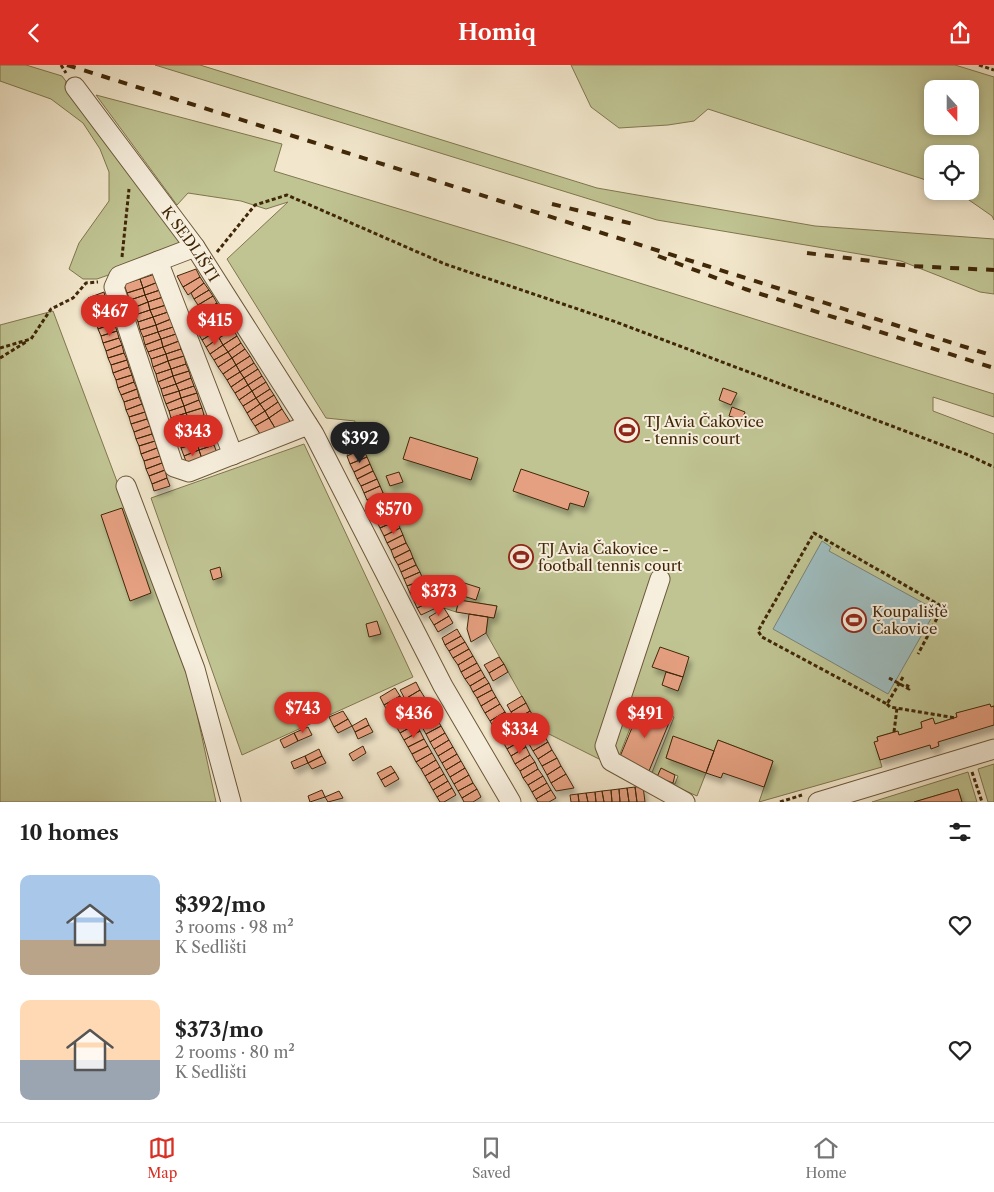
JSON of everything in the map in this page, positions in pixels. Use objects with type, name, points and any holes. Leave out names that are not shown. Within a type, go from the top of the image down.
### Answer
[{"type":"street","name":"K SEDLIŠTI","points":[[75,87],[195,247],[308,425],[443,686],[511,802]]},
{"type":"street","points":[[195,247],[119,276],[114,287],[174,467],[189,472],[308,425]]},
{"type":"street","points":[[158,261],[233,455]]},
{"type":"street","points":[[126,486],[195,669],[231,802]]},
{"type":"street","points":[[660,579],[605,746],[611,761],[685,802]]},
{"type":"street","points":[[818,802],[994,749]]},
{"type":"path","points":[[979,65],[994,70]]},
{"type":"path","points":[[0,358],[31,339],[51,309],[73,298],[86,283],[107,281],[119,276],[126,238],[129,184]]},
{"type":"path","points":[[206,265],[255,205],[287,195],[445,264],[616,322],[966,454],[994,467]]},
{"type":"path","points":[[0,347],[31,339]]},
{"type":"path","points":[[918,654],[943,607],[814,533],[758,631],[762,637],[887,703],[890,707],[956,718]]},
{"type":"path","points":[[887,703],[903,677]]},
{"type":"path","points":[[889,678],[910,689],[906,685]]},
{"type":"path","points":[[894,732],[898,708]]},
{"type":"path","points":[[924,713],[927,720]]},
{"type":"path","points":[[971,769],[982,802]]},
{"type":"green space","points":[[0,65],[26,65],[62,76],[184,239],[180,250],[97,279],[83,279],[69,269],[79,243],[109,201],[109,172],[100,149],[83,123],[51,99],[0,81]]},
{"type":"green space","points":[[155,65],[200,65],[597,188],[815,226],[994,239],[994,294],[980,292],[901,261],[657,220]]},
{"type":"green space","points":[[571,65],[955,65],[994,77],[994,220],[992,216],[969,200],[979,200],[979,145],[924,145],[924,179],[708,109],[694,121],[668,125],[619,128],[591,107]]},
{"type":"green space","points":[[96,95],[282,144],[274,171],[518,245],[994,394],[994,417],[933,397],[933,411],[994,434],[994,706],[956,713],[957,717],[935,724],[932,718],[921,722],[922,728],[899,735],[897,731],[877,737],[878,741],[875,743],[882,767],[759,802],[773,761],[718,740],[714,751],[673,737],[666,758],[706,773],[697,796],[657,778],[675,784],[678,776],[661,769],[657,777],[651,775],[674,717],[640,703],[618,759],[649,771],[648,774],[615,767],[541,730],[486,633],[488,617],[494,618],[497,606],[459,600],[456,612],[444,608],[438,612],[363,449],[347,456],[355,421],[326,418],[227,259],[288,202],[266,209],[241,201],[188,193],[177,205]]},
{"type":"green space","points":[[53,311],[187,668],[216,802],[0,802],[0,325]]},
{"type":"green space","points":[[304,444],[413,677],[242,755],[151,498]]},
{"type":"green space","points":[[994,764],[994,802],[988,802],[978,769]]},
{"type":"green space","points":[[968,772],[977,802],[962,802],[958,789],[914,802],[872,802]]},
{"type":"water","name":"Koupaliště Čakovice","points":[[822,541],[831,547],[829,551],[936,610],[888,694],[773,629]]},
{"type":"building","points":[[196,269],[200,277],[183,287],[177,276]]},
{"type":"building","points":[[155,274],[158,282],[143,288],[140,279]]},
{"type":"building","points":[[200,277],[204,283],[188,295],[183,287]]},
{"type":"building","points":[[140,279],[143,288],[127,293],[124,284]]},
{"type":"building","points":[[158,282],[160,290],[145,295],[143,288]]},
{"type":"building","points":[[204,283],[209,290],[194,299],[191,293]]},
{"type":"building","points":[[143,288],[145,295],[130,300],[127,293]]},
{"type":"building","points":[[160,290],[163,297],[148,302],[145,295]]},
{"type":"building","points":[[209,290],[213,296],[198,305],[194,299]]},
{"type":"building","points":[[104,292],[106,301],[90,306],[88,298]]},
{"type":"building","points":[[145,295],[148,302],[133,308],[130,300]]},
{"type":"building","points":[[213,296],[217,303],[202,312],[198,305]]},
{"type":"building","points":[[163,297],[166,305],[150,310],[148,302]]},
{"type":"building","points":[[106,301],[109,308],[93,314],[90,306]]},
{"type":"building","points":[[148,302],[150,310],[135,315],[133,308]]},
{"type":"building","points":[[217,303],[221,310],[207,319],[202,312]]},
{"type":"building","points":[[166,305],[168,312],[153,317],[150,310]]},
{"type":"building","points":[[109,308],[112,316],[96,321],[93,314]]},
{"type":"building","points":[[150,310],[153,317],[138,322],[135,315]]},
{"type":"building","points":[[221,310],[225,316],[211,325],[207,319]]},
{"type":"building","points":[[168,312],[171,319],[156,325],[153,317]]},
{"type":"building","points":[[202,312],[211,325],[198,333],[191,319]]},
{"type":"building","points":[[112,316],[114,323],[98,329],[96,321]]},
{"type":"building","points":[[225,316],[229,323],[215,332],[211,325]]},
{"type":"building","points":[[153,317],[156,325],[140,330],[138,322]]},
{"type":"building","points":[[171,319],[173,327],[158,332],[156,325]]},
{"type":"building","points":[[114,323],[117,331],[101,336],[98,329]]},
{"type":"building","points":[[229,323],[233,329],[219,338],[215,332]]},
{"type":"building","points":[[156,325],[158,332],[143,337],[140,330]]},
{"type":"building","points":[[211,325],[215,332],[202,340],[198,333]]},
{"type":"building","points":[[173,327],[176,334],[161,339],[158,332]]},
{"type":"building","points":[[233,329],[237,336],[223,345],[219,338]]},
{"type":"building","points":[[117,331],[119,338],[103,343],[101,336]]},
{"type":"building","points":[[158,332],[161,339],[145,345],[143,337]]},
{"type":"building","points":[[215,332],[219,338],[206,347],[202,340]]},
{"type":"building","points":[[176,334],[179,341],[163,347],[161,339]]},
{"type":"building","points":[[237,336],[241,343],[228,352],[223,345]]},
{"type":"building","points":[[119,338],[122,345],[106,351],[103,343]]},
{"type":"building","points":[[219,338],[223,345],[210,354],[206,347]]},
{"type":"building","points":[[161,339],[163,347],[148,352],[145,345]]},
{"type":"building","points":[[179,341],[181,349],[166,354],[163,347]]},
{"type":"building","points":[[241,343],[245,349],[232,358],[228,352]]},
{"type":"building","points":[[122,345],[124,353],[108,358],[106,351]]},
{"type":"building","points":[[223,345],[228,352],[214,360],[210,354]]},
{"type":"building","points":[[163,347],[166,354],[151,359],[148,352]]},
{"type":"building","points":[[181,349],[184,356],[168,361],[166,354]]},
{"type":"building","points":[[245,349],[250,356],[236,365],[232,358]]},
{"type":"building","points":[[228,352],[232,358],[218,367],[214,360]]},
{"type":"building","points":[[124,353],[127,360],[111,365],[108,358]]},
{"type":"building","points":[[166,354],[168,361],[153,367],[151,359]]},
{"type":"building","points":[[184,356],[186,364],[171,369],[168,361]]},
{"type":"building","points":[[250,356],[254,363],[240,372],[236,365]]},
{"type":"building","points":[[232,358],[236,365],[223,374],[218,367]]},
{"type":"building","points":[[127,360],[129,367],[113,373],[111,365]]},
{"type":"building","points":[[168,361],[171,369],[156,374],[153,367]]},
{"type":"building","points":[[254,363],[258,369],[244,378],[240,372]]},
{"type":"building","points":[[186,364],[189,371],[173,376],[171,369]]},
{"type":"building","points":[[236,365],[240,372],[227,380],[223,374]]},
{"type":"building","points":[[129,367],[132,375],[116,380],[113,373]]},
{"type":"building","points":[[171,369],[173,376],[158,382],[156,374]]},
{"type":"building","points":[[258,369],[262,376],[248,385],[244,378]]},
{"type":"building","points":[[189,371],[191,378],[176,384],[173,376]]},
{"type":"building","points":[[240,372],[244,378],[231,387],[227,380]]},
{"type":"building","points":[[132,375],[134,382],[118,388],[116,380]]},
{"type":"building","points":[[173,376],[176,384],[161,389],[158,382]]},
{"type":"building","points":[[262,376],[266,382],[252,391],[248,385]]},
{"type":"building","points":[[191,378],[194,386],[179,391],[176,384]]},
{"type":"building","points":[[244,378],[248,385],[235,393],[231,387]]},
{"type":"building","points":[[134,382],[137,389],[121,395],[118,388]]},
{"type":"building","points":[[266,382],[270,389],[256,398],[252,391]]},
{"type":"building","points":[[176,384],[179,391],[163,396],[161,389]]},
{"type":"building","points":[[248,385],[252,391],[239,400],[235,393]]},
{"type":"building","points":[[194,386],[197,393],[181,398],[179,391]]},
{"type":"building","points":[[723,388],[737,393],[731,405],[719,400]]},
{"type":"building","points":[[137,389],[139,397],[124,402],[121,395]]},
{"type":"building","points":[[270,389],[274,395],[260,404],[256,398]]},
{"type":"building","points":[[179,391],[181,398],[166,404],[163,396]]},
{"type":"building","points":[[252,391],[256,398],[243,406],[239,400]]},
{"type":"building","points":[[197,393],[199,400],[184,406],[181,398]]},
{"type":"building","points":[[274,395],[278,402],[265,411],[260,404]]},
{"type":"building","points":[[139,397],[142,404],[126,410],[124,402]]},
{"type":"building","points":[[181,398],[184,406],[169,411],[166,404]]},
{"type":"building","points":[[256,398],[260,404],[247,413],[243,406]]},
{"type":"building","points":[[199,400],[202,408],[186,413],[184,406]]},
{"type":"building","points":[[278,402],[282,409],[269,418],[265,411]]},
{"type":"building","points":[[142,404],[145,412],[129,417],[126,410]]},
{"type":"building","points":[[260,404],[265,411],[251,420],[247,413]]},
{"type":"building","points":[[184,406],[186,413],[171,418],[169,411]]},
{"type":"building","points":[[732,407],[745,412],[742,420],[729,416]]},
{"type":"building","points":[[202,408],[204,415],[189,420],[186,413]]},
{"type":"building","points":[[282,409],[291,423],[275,428],[269,418]]},
{"type":"building","points":[[265,411],[269,418],[255,426],[251,420]]},
{"type":"building","points":[[145,412],[147,419],[131,424],[129,417]]},
{"type":"building","points":[[186,413],[189,420],[174,426],[171,418]]},
{"type":"building","points":[[204,415],[207,423],[191,428],[189,420]]},
{"type":"building","points":[[269,418],[275,428],[260,434],[255,426]]},
{"type":"building","points":[[147,419],[150,426],[134,432],[131,424]]},
{"type":"building","points":[[189,420],[191,428],[176,433],[174,426]]},
{"type":"building","points":[[207,423],[209,430],[194,435],[191,428]]},
{"type":"building","points":[[150,426],[152,434],[136,439],[134,432]]},
{"type":"building","points":[[191,428],[194,435],[179,440],[176,433]]},
{"type":"building","points":[[209,430],[212,437],[197,443],[194,435]]},
{"type":"building","points":[[152,434],[155,441],[139,446],[136,439]]},
{"type":"building","points":[[194,435],[197,443],[181,448],[179,440]]},
{"type":"building","points":[[212,437],[214,445],[199,450],[197,443]]},
{"type":"building","points":[[410,437],[478,458],[471,480],[403,459]]},
{"type":"building","points":[[155,441],[157,448],[141,454],[139,446]]},
{"type":"building","points":[[197,443],[199,450],[184,456],[181,448]]},
{"type":"building","points":[[214,445],[217,453],[202,459],[199,450]]},
{"type":"building","points":[[157,448],[160,456],[144,461],[141,454]]},
{"type":"building","points":[[363,449],[367,457],[350,464],[347,456]]},
{"type":"building","points":[[199,450],[202,459],[187,464],[184,456]]},
{"type":"building","points":[[160,456],[162,463],[146,469],[144,461]]},
{"type":"building","points":[[367,457],[370,464],[354,472],[350,464]]},
{"type":"building","points":[[162,463],[165,470],[149,476],[146,469]]},
{"type":"building","points":[[370,464],[373,471],[357,479],[354,472]]},
{"type":"building","points":[[521,469],[589,492],[584,507],[570,503],[568,510],[513,491]]},
{"type":"building","points":[[165,470],[167,478],[152,484],[149,476]]},
{"type":"building","points":[[373,471],[377,479],[361,486],[357,479]]},
{"type":"building","points":[[399,472],[403,482],[390,486],[386,476]]},
{"type":"building","points":[[167,478],[170,486],[154,491],[152,484]]},
{"type":"building","points":[[377,479],[380,486],[364,493],[361,486]]},
{"type":"building","points":[[380,486],[383,493],[367,500],[364,493]]},
{"type":"building","points":[[383,493],[386,500],[371,507],[367,500]]},
{"type":"building","points":[[386,500],[390,508],[374,515],[371,507]]},
{"type":"building","points":[[122,508],[151,593],[130,601],[101,515]]},
{"type":"building","points":[[390,508],[393,515],[377,522],[374,515]]},
{"type":"building","points":[[393,515],[396,521],[380,528],[377,522]]},
{"type":"building","points":[[396,521],[400,528],[384,536],[380,528]]},
{"type":"building","points":[[400,528],[403,535],[387,543],[384,536]]},
{"type":"building","points":[[403,535],[406,543],[391,550],[387,543]]},
{"type":"building","points":[[406,543],[410,550],[394,558],[391,550]]},
{"type":"building","points":[[410,550],[413,558],[398,565],[394,558]]},
{"type":"building","points":[[413,558],[416,565],[401,572],[398,565]]},
{"type":"building","points":[[416,565],[420,572],[404,579],[401,572]]},
{"type":"building","points":[[220,567],[222,577],[213,580],[210,570]]},
{"type":"building","points":[[420,572],[423,580],[407,586],[404,579]]},
{"type":"building","points":[[423,580],[426,586],[410,593],[407,586]]},
{"type":"building","points":[[458,581],[480,588],[476,600],[454,593]]},
{"type":"building","points":[[426,586],[429,593],[414,601],[410,593]]},
{"type":"building","points":[[429,593],[433,601],[417,608],[414,601]]},
{"type":"building","points":[[459,600],[497,606],[494,618],[456,612]]},
{"type":"building","points":[[433,601],[436,608],[421,615],[417,608]]},
{"type":"building","points":[[444,608],[449,616],[434,625],[429,617]]},
{"type":"building","points":[[469,614],[488,617],[486,633],[471,642],[467,629]]},
{"type":"building","points":[[449,616],[453,623],[438,632],[434,625]]},
{"type":"building","points":[[377,621],[381,634],[369,637],[366,624]]},
{"type":"building","points":[[457,629],[461,636],[445,645],[442,638]]},
{"type":"building","points":[[461,636],[465,642],[449,651],[445,645]]},
{"type":"building","points":[[465,642],[469,649],[453,658],[449,651]]},
{"type":"building","points":[[660,647],[689,657],[683,677],[652,667]]},
{"type":"building","points":[[469,649],[473,656],[458,665],[453,658]]},
{"type":"building","points":[[473,656],[477,663],[461,672],[458,665]]},
{"type":"building","points":[[499,657],[504,664],[489,673],[484,665]]},
{"type":"building","points":[[477,663],[481,670],[465,679],[461,672]]},
{"type":"building","points":[[504,664],[508,672],[493,681],[489,673]]},
{"type":"building","points":[[481,670],[485,677],[470,686],[465,679]]},
{"type":"building","points":[[666,672],[683,677],[678,691],[662,685]]},
{"type":"building","points":[[485,677],[489,683],[473,692],[470,686]]},
{"type":"building","points":[[416,682],[420,690],[405,699],[400,690]]},
{"type":"building","points":[[489,683],[492,690],[477,698],[473,692]]},
{"type":"building","points":[[395,688],[400,696],[384,705],[380,697]]},
{"type":"building","points":[[420,690],[425,698],[409,706],[405,699]]},
{"type":"building","points":[[492,690],[496,697],[481,706],[477,698]]},
{"type":"building","points":[[400,696],[404,703],[388,712],[384,705]]},
{"type":"building","points":[[522,696],[526,703],[511,712],[507,705]]},
{"type":"building","points":[[496,697],[500,704],[485,713],[481,706]]},
{"type":"building","points":[[425,698],[428,704],[413,713],[409,706]]},
{"type":"building","points":[[404,703],[408,710],[392,719],[388,712]]},
{"type":"building","points":[[526,703],[530,711],[515,720],[511,712]]},
{"type":"building","points":[[428,704],[433,712],[418,721],[413,713]]},
{"type":"building","points":[[500,704],[505,712],[490,721],[485,713]]},
{"type":"building","points":[[990,704],[991,707],[994,706],[994,725],[938,742],[939,746],[931,749],[930,745],[880,760],[874,742],[878,741],[877,737],[898,731],[899,735],[922,728],[921,722],[933,718],[935,724],[957,717],[956,713]]},
{"type":"building","points":[[641,706],[671,718],[649,771],[619,759]]},
{"type":"building","points":[[408,710],[412,717],[396,726],[392,719]]},
{"type":"building","points":[[343,711],[348,719],[334,727],[329,717]]},
{"type":"building","points":[[530,711],[535,719],[520,727],[515,720]]},
{"type":"building","points":[[433,712],[437,719],[422,727],[418,721]]},
{"type":"building","points":[[505,712],[510,719],[494,728],[490,721]]},
{"type":"building","points":[[412,717],[416,724],[400,733],[396,726]]},
{"type":"building","points":[[366,718],[369,725],[355,732],[352,726]]},
{"type":"building","points":[[348,719],[352,726],[338,733],[334,727]]},
{"type":"building","points":[[437,719],[441,726],[426,734],[422,727]]},
{"type":"building","points":[[510,719],[514,726],[498,735],[494,728]]},
{"type":"building","points":[[535,719],[539,727],[525,736],[520,727]]},
{"type":"building","points":[[416,724],[420,731],[404,740],[400,733]]},
{"type":"building","points":[[369,725],[373,732],[358,739],[355,732]]},
{"type":"building","points":[[441,726],[445,733],[430,742],[426,734]]},
{"type":"building","points":[[514,726],[518,733],[503,742],[498,735]]},
{"type":"building","points":[[308,727],[312,735],[298,741],[294,733]]},
{"type":"building","points":[[539,727],[544,735],[529,744],[525,736]]},
{"type":"building","points":[[420,731],[424,739],[408,747],[404,740]]},
{"type":"building","points":[[294,733],[298,741],[284,748],[280,740]]},
{"type":"building","points":[[445,733],[449,740],[434,749],[430,742]]},
{"type":"building","points":[[518,733],[522,740],[507,749],[503,742]]},
{"type":"building","points":[[544,735],[548,742],[533,751],[529,744]]},
{"type":"building","points":[[673,736],[714,751],[706,773],[666,758]]},
{"type":"building","points":[[424,739],[428,746],[412,754],[408,747]]},
{"type":"building","points":[[449,740],[453,747],[438,756],[434,749]]},
{"type":"building","points":[[522,740],[526,747],[511,756],[507,749]]},
{"type":"building","points":[[718,740],[773,761],[764,787],[723,773],[721,778],[706,773]]},
{"type":"building","points":[[548,742],[552,750],[538,759],[533,751]]},
{"type":"building","points":[[363,746],[366,753],[353,761],[349,754]]},
{"type":"building","points":[[428,746],[432,753],[416,762],[412,754]]},
{"type":"building","points":[[453,747],[457,754],[442,763],[438,756]]},
{"type":"building","points":[[526,747],[530,755],[515,764],[511,756]]},
{"type":"building","points":[[319,749],[322,756],[308,763],[305,756]]},
{"type":"building","points":[[552,750],[557,758],[542,766],[538,759]]},
{"type":"building","points":[[432,753],[436,760],[421,769],[416,762]]},
{"type":"building","points":[[457,754],[461,761],[446,770],[442,763]]},
{"type":"building","points":[[530,755],[535,762],[520,771],[515,764]]},
{"type":"building","points":[[305,756],[308,763],[294,769],[291,762]]},
{"type":"building","points":[[322,756],[326,763],[312,769],[308,763]]},
{"type":"building","points":[[557,758],[561,766],[547,775],[542,766]]},
{"type":"building","points":[[436,760],[440,767],[425,776],[421,769]]},
{"type":"building","points":[[461,761],[465,768],[450,777],[446,770]]},
{"type":"building","points":[[535,762],[538,769],[523,778],[520,771]]},
{"type":"building","points":[[391,766],[395,772],[381,780],[377,773]]},
{"type":"building","points":[[561,766],[566,774],[551,783],[547,775]]},
{"type":"building","points":[[440,767],[444,774],[429,783],[425,776]]},
{"type":"building","points":[[465,768],[469,775],[454,784],[450,777]]},
{"type":"building","points":[[661,768],[675,775],[673,783],[657,777]]},
{"type":"building","points":[[538,769],[543,776],[528,785],[523,778]]},
{"type":"building","points":[[395,772],[399,779],[385,787],[381,780]]},
{"type":"building","points":[[444,774],[448,781],[433,790],[429,783]]},
{"type":"building","points":[[566,774],[574,788],[556,791],[551,783]]},
{"type":"building","points":[[469,775],[473,783],[458,791],[454,784]]},
{"type":"building","points":[[543,776],[547,783],[532,792],[528,785]]},
{"type":"building","points":[[448,781],[452,788],[437,797],[433,790]]},
{"type":"building","points":[[473,783],[477,789],[462,798],[458,791]]},
{"type":"building","points":[[547,783],[551,790],[536,799],[532,792]]},
{"type":"building","points":[[643,786],[645,802],[637,802],[635,787]]},
{"type":"building","points":[[635,787],[637,802],[629,802],[627,788]]},
{"type":"building","points":[[452,788],[456,795],[444,802],[440,802],[437,797]]},
{"type":"building","points":[[627,788],[629,802],[620,802],[619,789]]},
{"type":"building","points":[[477,789],[481,797],[473,802],[464,802],[462,798]]},
{"type":"building","points":[[619,789],[620,802],[612,802],[611,790]]},
{"type":"building","points":[[958,789],[962,802],[914,802]]},
{"type":"building","points":[[322,790],[325,797],[310,802],[308,796]]},
{"type":"building","points":[[551,790],[556,798],[549,802],[538,802],[536,799]]},
{"type":"building","points":[[611,790],[612,802],[604,802],[602,791]]},
{"type":"building","points":[[339,791],[343,798],[328,802],[325,797]]},
{"type":"building","points":[[602,791],[604,802],[596,802],[595,792]]},
{"type":"building","points":[[595,792],[596,802],[588,802],[586,793]]},
{"type":"building","points":[[586,793],[588,802],[579,802],[578,794]]},
{"type":"building","points":[[578,794],[579,802],[571,802],[570,795]]},
{"type":"railway","points":[[67,65],[994,356]]},
{"type":"railway","points":[[552,204],[637,225]]},
{"type":"railway","points":[[807,253],[911,266],[994,270]]},
{"type":"railway","points":[[658,256],[745,289],[994,368]]},
{"type":"place","name":"TJ Avia Čakovice - tennis court","points":[[627,430]]},
{"type":"place","name":"TJ Avia Čakovice - football tennis court","points":[[521,557]]},
{"type":"place","name":"Koupaliště Čakovice","points":[[854,620]]}]
